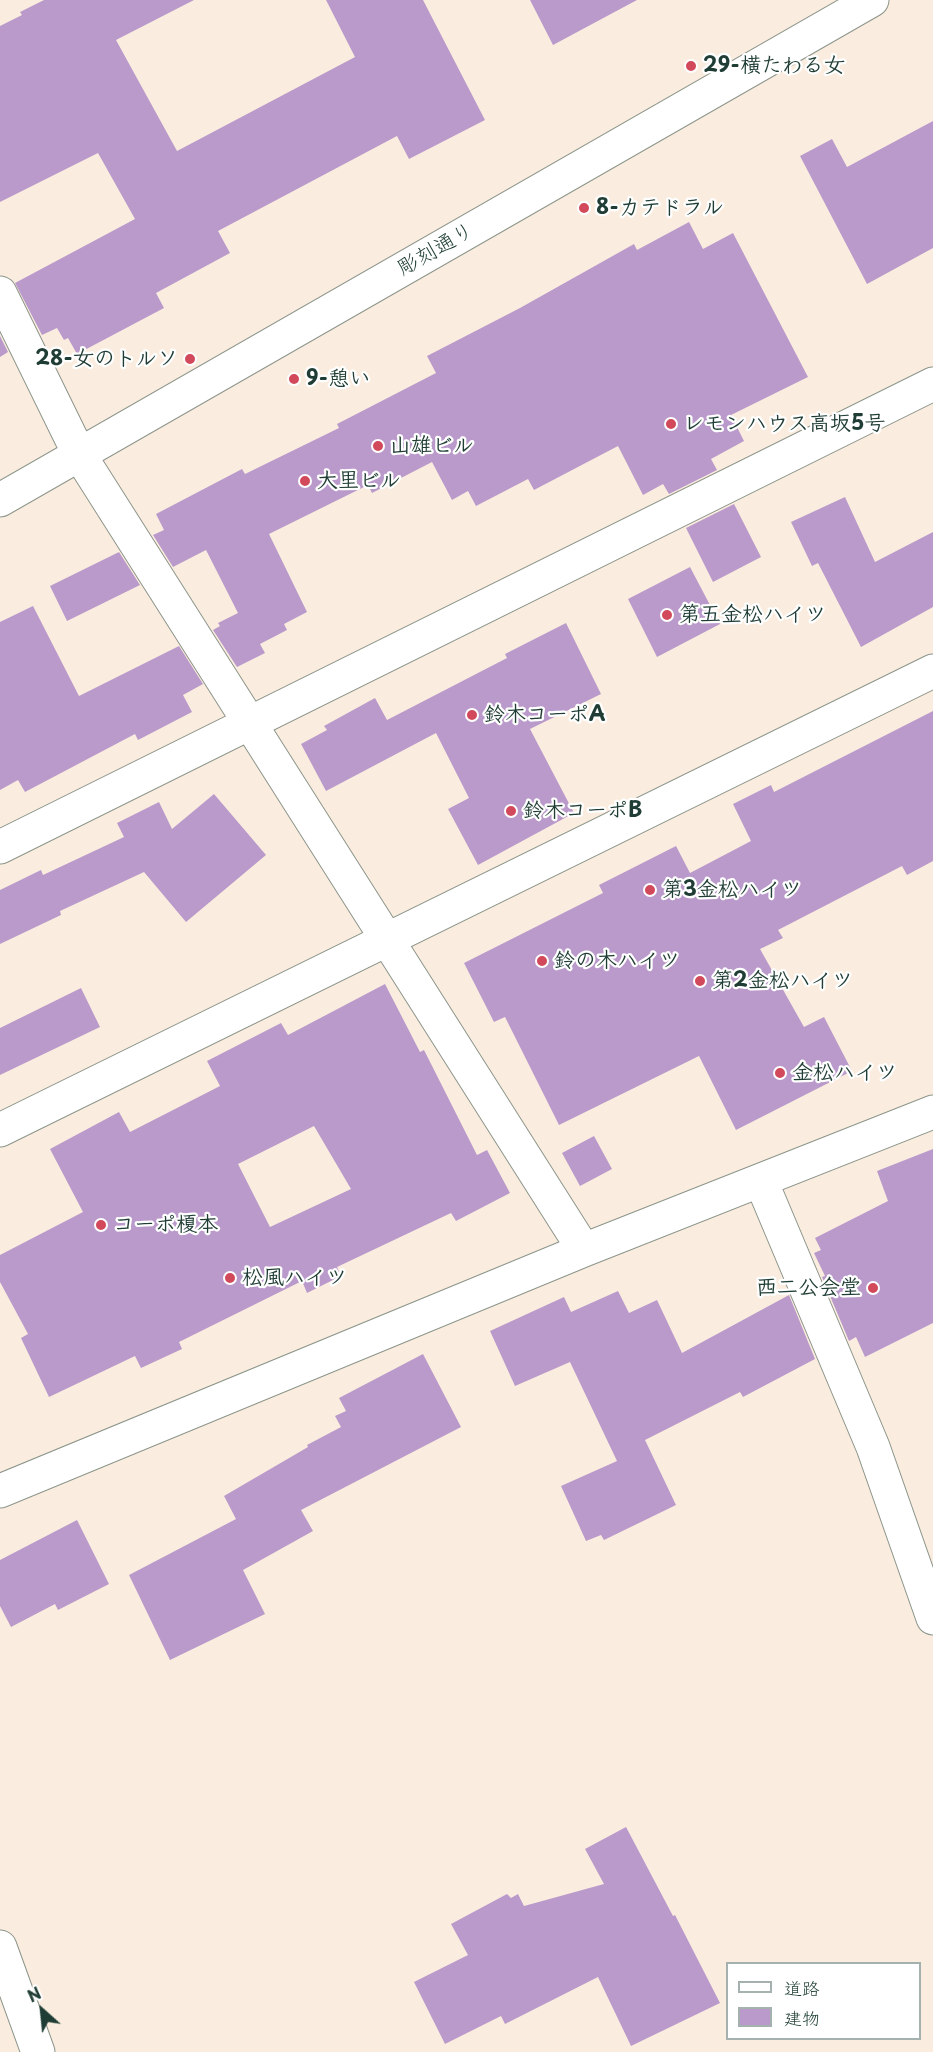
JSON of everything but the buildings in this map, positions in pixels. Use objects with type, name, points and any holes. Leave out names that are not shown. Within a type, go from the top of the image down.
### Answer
[{"type":"street","name":"彫刻通り","points":[[0,500],[872,0]]},
{"type":"street","points":[[0,293],[79,454],[584,1250]]},
{"type":"street","points":[[0,847],[933,384]]},
{"type":"street","points":[[0,1130],[933,671]]},
{"type":"street","points":[[0,1491],[584,1250],[933,1112]]},
{"type":"street","points":[[761,1181],[873,1447],[933,1618]]},
{"type":"street","points":[[0,1947],[38,2052]]},
{"type":"place","name":"29-横たわる女","points":[[691,66]]},
{"type":"place","name":"8-カテドラル","points":[[584,208]]},
{"type":"place","name":"28-女のトルソ","points":[[190,359]]},
{"type":"place","name":"9-憩い","points":[[294,379]]},
{"type":"place","name":"レモンハウス高坂5号","points":[[671,424]]},
{"type":"place","name":"山雄ビル","points":[[378,446]]},
{"type":"place","name":"大里ビル","points":[[305,481]]},
{"type":"place","name":"第五金松ハイツ","points":[[667,615]]},
{"type":"place","name":"鈴木コーポA","points":[[472,715]]},
{"type":"place","name":"鈴木コーポB","points":[[511,811]]},
{"type":"place","name":"第3金松ハイツ","points":[[650,890]]},
{"type":"place","name":"鈴の木ハイツ","points":[[542,961]]},
{"type":"place","name":"第2金松ハイツ","points":[[700,981]]},
{"type":"place","name":"金松ハイツ","points":[[780,1073]]},
{"type":"place","name":"コーポ榎本","points":[[101,1225]]},
{"type":"place","name":"松風ハイツ","points":[[230,1278]]},
{"type":"place","name":"西二公会堂","points":[[873,1288]]}]
